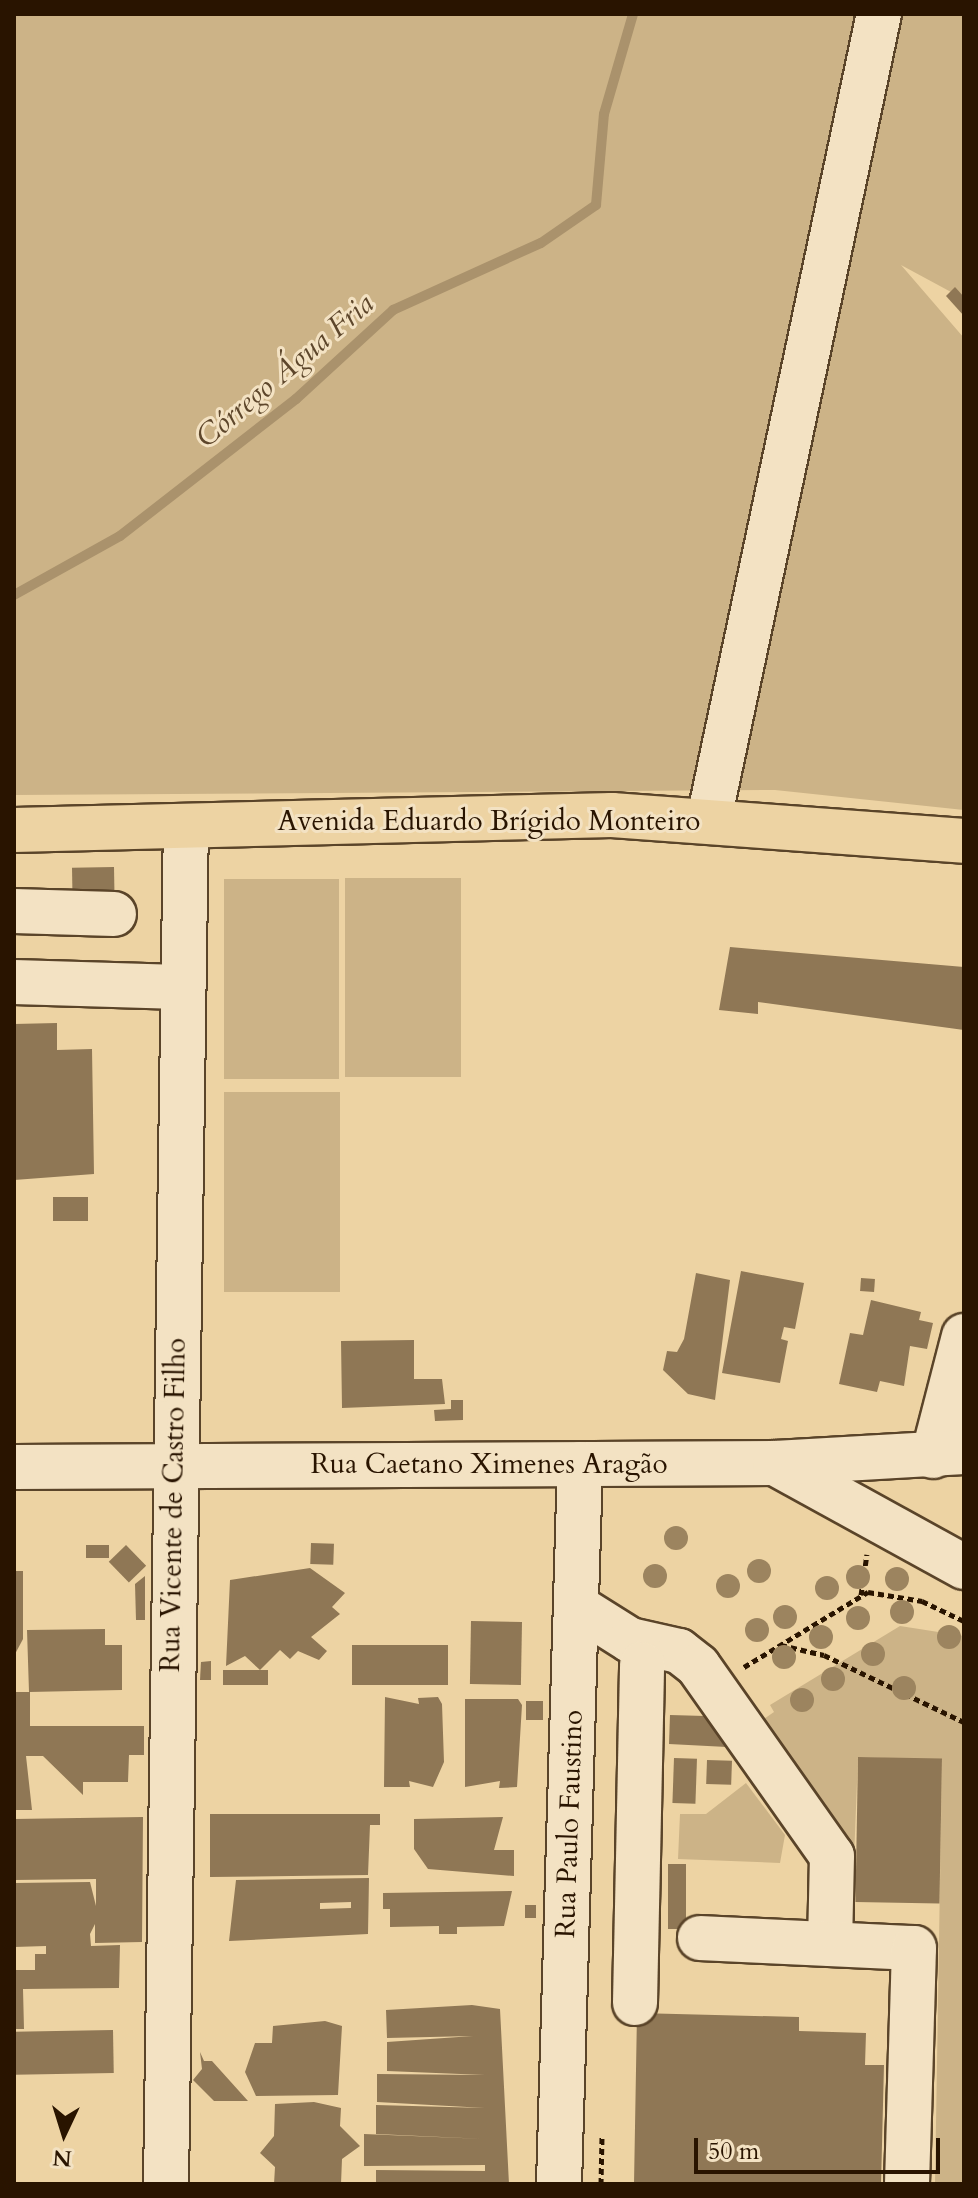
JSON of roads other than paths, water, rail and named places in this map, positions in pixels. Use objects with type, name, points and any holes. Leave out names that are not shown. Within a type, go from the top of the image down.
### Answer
[{"type":"main road","name":"Avenida Eduardo Brígido Monteiro","points":[[14,830],[709,819],[964,841]]},
{"type":"street","points":[[709,819],[879,14]]},
{"type":"street","name":"Rua Vicente de Castro Filho","points":[[166,2184],[180,987],[186,826]]},
{"type":"street","points":[[14,911],[114,914]]},
{"type":"street","points":[[14,982],[180,987]]},
{"type":"street","points":[[949,1454],[964,1336]]},
{"type":"street","name":"Rua Caetano Ximenes Aragão","points":[[14,1467],[775,1463],[949,1454]]},
{"type":"street","points":[[775,1463],[964,1567]]},
{"type":"street","name":"Rua Paulo Faustino","points":[[559,2184],[580,1464]]},
{"type":"street","points":[[576,1606],[630,1640],[679,1651],[698,1666],[832,1856],[830,1944]]},
{"type":"street","points":[[573,1679],[642,1664],[698,1666]]},
{"type":"street","points":[[635,2003],[642,1664]]},
{"type":"street","points":[[700,1938],[914,1948],[907,2184]]},
{"type":"waterway","name":"Córrego Água Fria","points":[[14,595],[120,536],[296,399],[393,310],[541,243],[596,205],[604,114],[633,14]]}]
